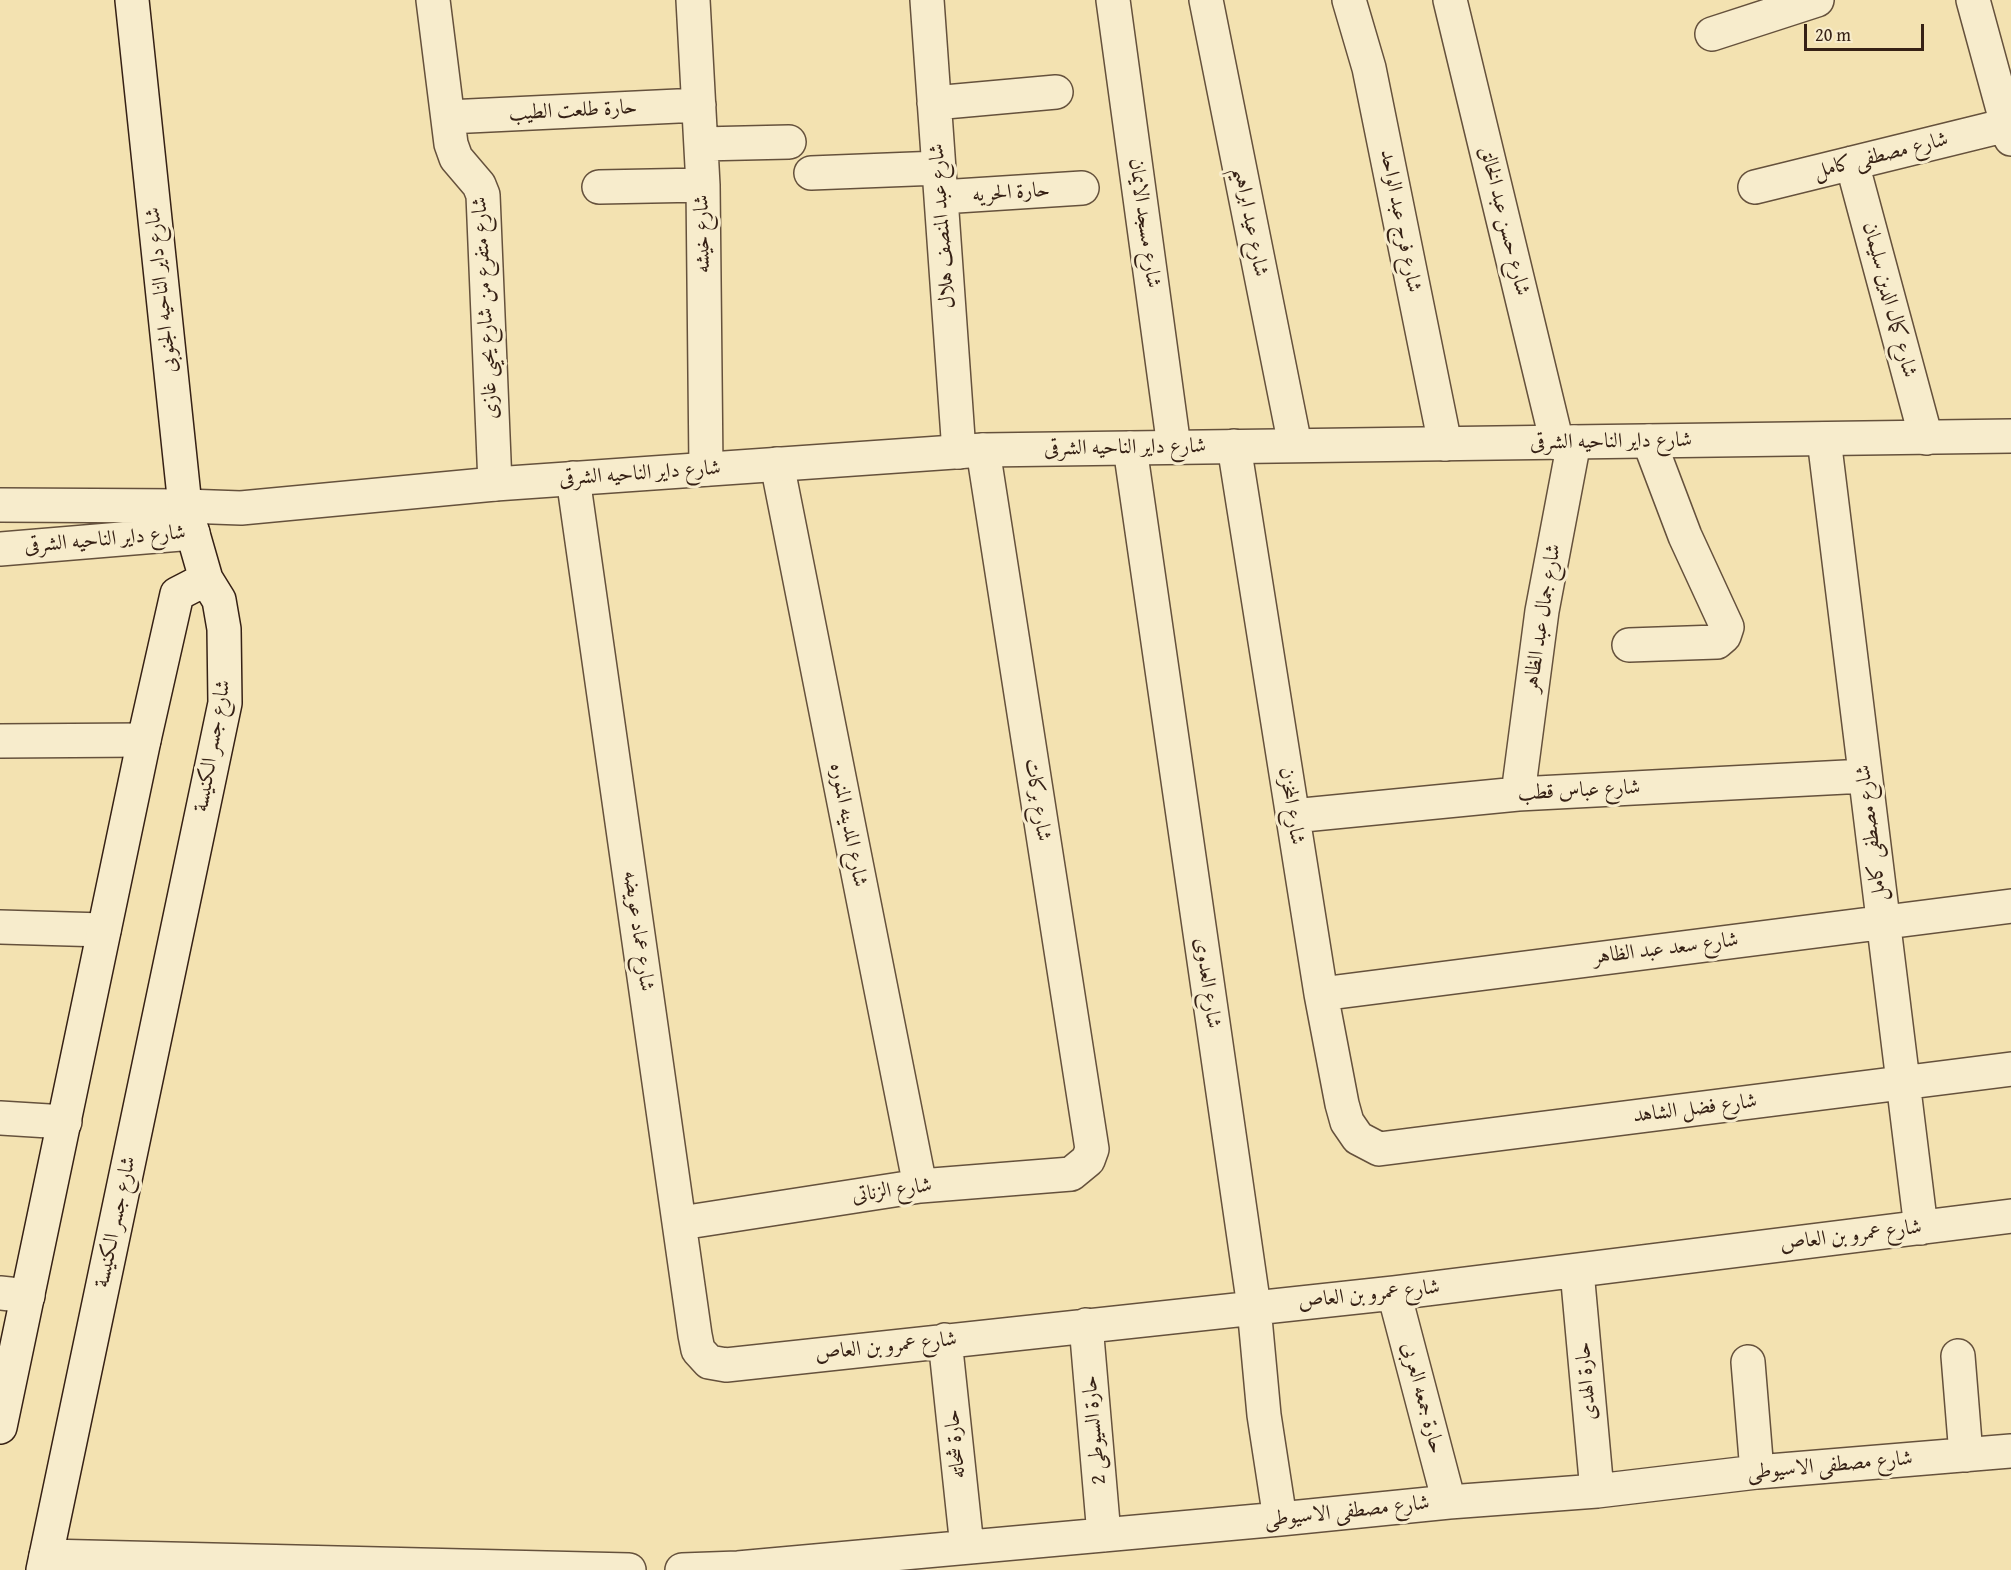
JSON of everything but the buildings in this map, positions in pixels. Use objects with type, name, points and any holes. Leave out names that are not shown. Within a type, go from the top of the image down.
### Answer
[{"type":"street","name":"شارع داير الناحيه الجنوبى","points":[[132,0],[189,520],[206,579]]},
{"type":"street","name":"شارع متفرع من شارع يحيى غازى","points":[[434,0],[448,117],[456,158],[479,185],[483,195],[495,484]]},
{"type":"street","name":"شارع خيشه","points":[[693,0],[703,185],[706,469]]},
{"type":"street","name":"شارع عبد المنصف هلال","points":[[927,0],[940,183],[971,451]]},
{"type":"street","name":"شارع مسجد الايمان","points":[[1113,0],[1174,447]]},
{"type":"street","name":"شارع عيد ابراهيم","points":[[1206,0],[1294,445]]},
{"type":"street","name":"شارع فرج عبد الواحد","points":[[1349,0],[1369,68],[1445,444]]},
{"type":"street","name":"شارع حسن عبد الخالق","points":[[1450,0],[1565,442]]},
{"type":"street","points":[[1712,34],[1817,0]]},
{"type":"street","points":[[1973,0],[2009,132]]},
{"type":"street","points":[[934,103],[1056,92]]},
{"type":"street","name":"حارة طلعت الطيب","points":[[448,117],[699,105]]},
{"type":"street","name":"شارع مصطفى كامل","points":[[1755,187],[1852,163],[2009,132]]},
{"type":"street","points":[[700,144],[789,142]]},
{"type":"street","name":"شارع كمال الدين سليمان","points":[[1852,163],[1926,438]]},
{"type":"street","name":"حارة الحريه","points":[[811,173],[940,183],[1082,188]]},
{"type":"street","points":[[599,187],[703,185]]},
{"type":"street","name":"شارع داير الناحيه الشرقى","points":[[0,549],[189,520],[241,508],[495,484],[971,451],[2011,436]]},
{"type":"street","name":"شارع مصطفى كامل","points":[[1824,439],[1921,1228]]},
{"type":"street","points":[[1629,645],[1717,642],[1725,636],[1727,627],[1685,536],[1649,441]]},
{"type":"street","name":"شارع جمال عبد الظاهر","points":[[1518,794],[1565,442]]},
{"type":"street","name":"شارع المخزن","points":[[1234,446],[1322,994],[1347,1122],[1358,1138],[1379,1149]]},
{"type":"street","name":"شارع العدوى","points":[[1130,448],[1254,1307],[1264,1415],[1280,1520]]},
{"type":"street","name":"شارع بركات","points":[[971,451],[1092,1149]]},
{"type":"street","name":"شارع المدينه المنوره","points":[[777,464],[920,1186]]},
{"type":"street","name":"شارع عماد عويضه","points":[[573,478],[698,1350],[709,1362],[726,1365]]},
{"type":"street","name":"شارع داير الناحيه الشرقى","points":[[0,505],[189,520]]},
{"type":"street","points":[[0,1427],[14,1294],[65,1122],[144,740],[177,594],[206,579]]},
{"type":"street","name":"شارع جسر الكنيسة","points":[[45,1563],[225,703],[224,629],[219,600],[206,579]]},
{"type":"street","points":[[0,741],[144,740]]},
{"type":"street","name":"شارع عباس قطب","points":[[1293,816],[1518,794],[1865,776]]},
{"type":"street","name":"شارع سعد عبد الظاهر","points":[[1322,994],[2011,906]]},
{"type":"street","points":[[0,927],[104,930]]},
{"type":"street","name":"شارع فضل الشاهد","points":[[1379,1149],[2011,1069]]},
{"type":"street","points":[[0,1118],[65,1122]]},
{"type":"street","name":"شارع الزناتى","points":[[681,1223],[920,1186],[1071,1174],[1088,1160],[1092,1149]]},
{"type":"street","name":"شارع عمرو بن العاص","points":[[726,1365],[1394,1293],[2011,1216]]},
{"type":"street","name":"حارة الهدى","points":[[1577,1271],[1597,1491]]},
{"type":"street","name":"حارة جمعه العربى","points":[[1394,1293],[1449,1502]]},
{"type":"street","name":"حارة السيوطى 2","points":[[1086,1325],[1104,1535]]},
{"type":"street","name":"حارة شحاته","points":[[945,1340],[967,1547]]},
{"type":"street","points":[[1958,1356],[1966,1455]]},
{"type":"street","points":[[1748,1362],[1757,1472]]},
{"type":"street","name":"شارع مصطفى الاسيوطى","points":[[682,1570],[738,1569],[1280,1520],[1449,1502],[1597,1491],[1757,1472],[2011,1451]]},
{"type":"street","points":[[45,1563],[629,1570]]}]
